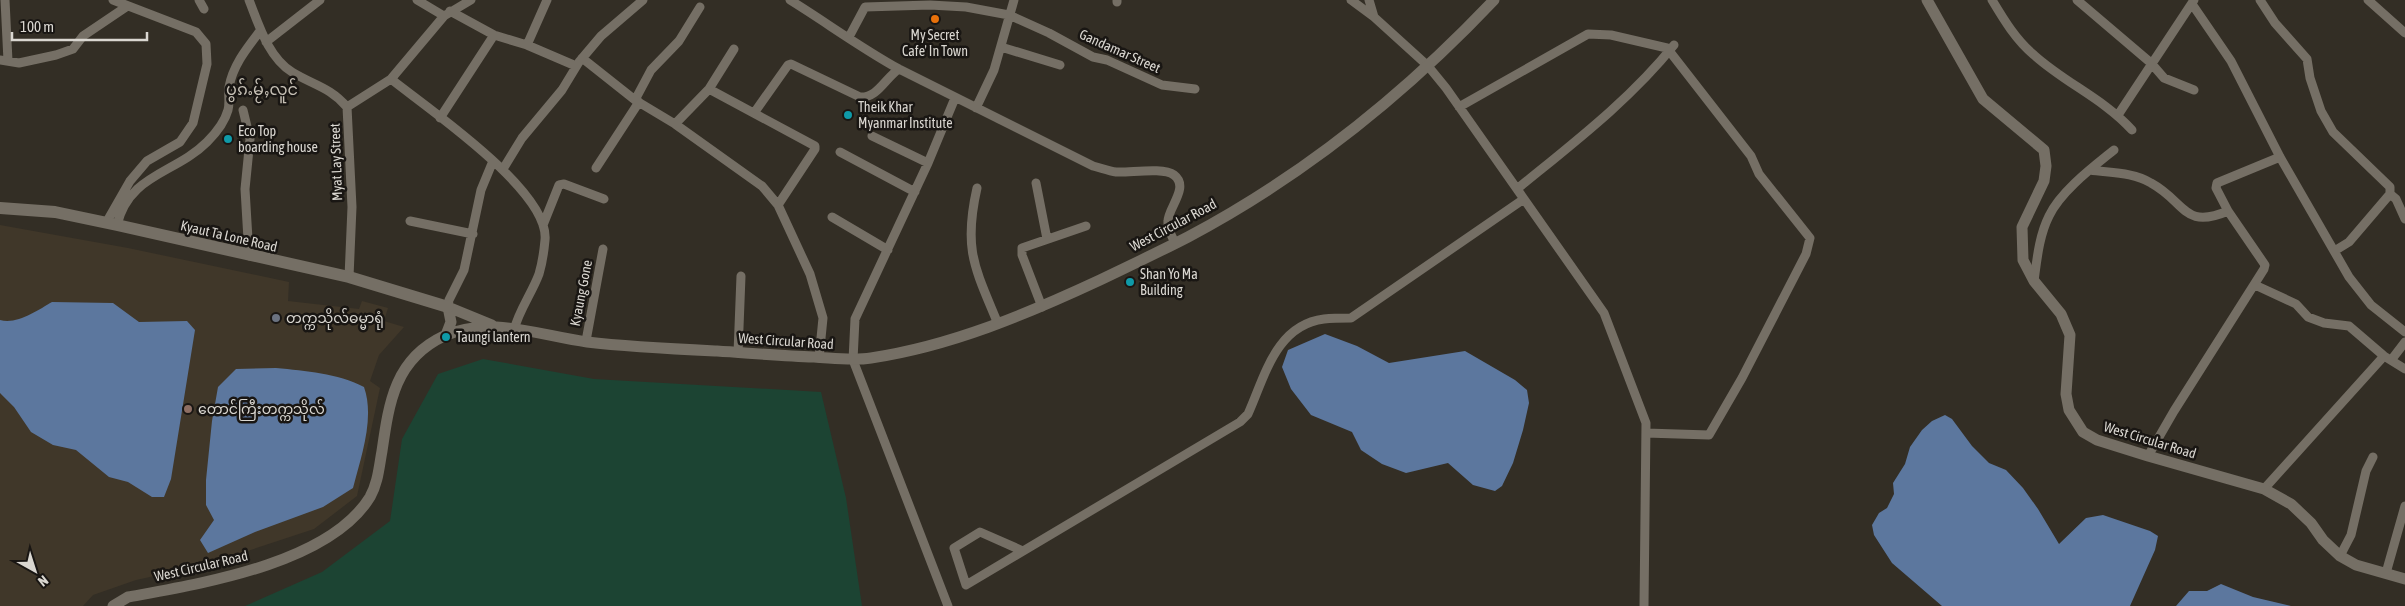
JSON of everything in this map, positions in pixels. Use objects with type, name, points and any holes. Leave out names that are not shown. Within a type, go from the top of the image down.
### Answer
[{"type":"main road","name":"Kyaut Ta Lone Road","points":[[0,208],[55,212],[111,224],[349,277],[448,307]]},
{"type":"street","points":[[5,0],[4,60],[19,63],[56,55],[73,49],[94,28],[126,7]]},
{"type":"street","points":[[111,224],[130,182],[148,161],[180,142],[193,123],[207,64],[206,44],[196,32],[126,7],[113,0]]},
{"type":"street","points":[[199,0],[204,9]]},
{"type":"street","name":"Myat Lay Street","points":[[249,0],[260,31],[276,56],[292,72],[313,80],[336,95],[347,107],[352,207],[349,277]]},
{"type":"street","points":[[266,42],[320,0]]},
{"type":"street","points":[[417,0],[494,35],[579,62],[675,124],[762,186],[778,205],[810,274],[823,318],[818,358]]},
{"type":"street","points":[[347,107],[391,79],[447,14],[471,0]]},
{"type":"street","points":[[527,45],[547,0]]},
{"type":"street","points":[[503,169],[522,138],[562,90],[579,62],[601,36],[642,0]]},
{"type":"street","points":[[790,0],[849,36],[870,53],[899,69],[1093,166],[1117,172],[1164,172],[1173,174],[1179,180],[1180,189],[1168,220],[1168,230],[1175,243]]},
{"type":"street","points":[[976,108],[1001,47],[1008,16],[1014,0]]},
{"type":"street","points":[[1350,0],[1374,17],[1428,66],[1524,198],[1604,313],[1646,423],[1644,606]]},
{"type":"street","points":[[1369,0],[1374,17]]},
{"type":"street","name":"West Circular Road","points":[[113,606],[128,597],[238,575],[280,560],[316,544],[361,510],[372,494],[377,480],[387,412],[395,387],[405,366],[419,351],[446,335],[492,325],[586,341],[853,360],[926,347],[998,324],[1042,307],[1175,243],[1264,192],[1318,156],[1384,105],[1428,66],[1494,0]]},
{"type":"street","name":"West Circular Road","points":[[1927,0],[1983,99],[2044,150],[2046,166],[2044,182],[2022,227],[2023,260],[2034,281],[2061,314],[2070,335],[2066,394],[2069,410],[2084,432],[2097,440],[2264,489],[2292,504],[2312,523],[2323,540],[2340,556],[2356,565],[2405,578]]},
{"type":"street","points":[[1992,0],[2011,30],[2033,55],[2118,115],[2132,130]]},
{"type":"street","points":[[2077,0],[2152,63],[2169,82],[2194,90]]},
{"type":"street","points":[[2260,0],[2275,23],[2307,59],[2310,78],[2321,111],[2333,132],[2388,184],[2390,194],[2396,199],[2405,219]]},
{"type":"street","points":[[2368,0],[2405,33]]},
{"type":"street","points":[[2118,115],[2193,2],[2231,61],[2280,157],[2336,250],[2349,277],[2371,305],[2405,332]]},
{"type":"street","name":"Gandamar Street","points":[[849,36],[866,4],[966,7],[1008,16],[1049,33],[1093,57],[1106,60],[1162,85],[1195,89]]},
{"type":"street","points":[[596,168],[637,101],[651,70],[679,41],[700,7]]},
{"type":"street","points":[[111,224],[128,196],[147,180],[205,143],[217,130],[228,110],[229,87],[238,60],[260,31]]},
{"type":"street","points":[[1459,107],[1588,34],[1611,35],[1672,48]]},
{"type":"street","points":[[440,118],[494,35]]},
{"type":"street","points":[[1001,47],[1060,65]]},
{"type":"street","points":[[1517,189],[1609,112],[1672,48]]},
{"type":"street","points":[[1646,433],[1709,435],[1742,378],[1806,254],[1810,238],[1759,174],[1751,156],[1672,48]]},
{"type":"street","points":[[675,124],[709,89],[734,49]]},
{"type":"street","points":[[754,114],[788,65],[791,64],[860,97],[869,96],[876,91],[887,78],[899,69]]},
{"type":"street","points":[[391,79],[503,169],[525,196],[543,224],[546,238],[539,274],[517,318],[514,330]]},
{"type":"street","points":[[709,89],[815,146],[815,149],[778,205]]},
{"type":"street","points":[[948,606],[853,360],[854,319],[915,192],[955,98]]},
{"type":"street","points":[[243,110],[250,139],[245,189],[248,256]]},
{"type":"street","points":[[872,136],[928,163]]},
{"type":"street","points":[[2034,281],[2041,237],[2049,214],[2071,188],[2114,150]]},
{"type":"street","points":[[840,152],[915,192]]},
{"type":"street","points":[[2148,456],[2174,411],[2255,285],[2265,265],[2228,211],[2216,188],[2217,184],[2280,157]]},
{"type":"street","points":[[446,335],[451,322],[448,307],[449,300],[464,270],[481,190],[493,160]]},
{"type":"street","points":[[2090,170],[2136,176],[2151,182],[2196,218],[2211,218],[2228,211]]},
{"type":"street","points":[[1036,183],[1047,239]]},
{"type":"street","points":[[543,224],[559,186],[564,184],[604,199]]},
{"type":"street","points":[[977,188],[971,216],[970,246],[974,266],[998,324]]},
{"type":"street","points":[[2336,250],[2349,242],[2390,194]]},
{"type":"street","points":[[1023,551],[980,532],[954,548],[966,585],[1240,422],[1248,414],[1279,346],[1287,336],[1305,324],[1323,319],[1351,318],[1524,198]]},
{"type":"street","points":[[832,216],[888,250]]},
{"type":"street","points":[[410,221],[473,234]]},
{"type":"street","points":[[1042,307],[1022,255],[1022,248],[1086,226]]},
{"type":"street","name":"Kyaung Gone","points":[[586,341],[603,249]]},
{"type":"street","points":[[738,353],[742,276]]},
{"type":"street","points":[[2255,285],[2296,304],[2308,317],[2324,323],[2349,326],[2388,358],[2405,369]]},
{"type":"street","points":[[448,307],[492,325]]},
{"type":"street","points":[[2264,489],[2405,342]]},
{"type":"street","points":[[2340,556],[2350,535],[2366,471],[2373,457]]},
{"type":"street","points":[[2386,574],[2405,506]]},
{"type":"shaded area","name":"တောင်ကြီးတက္ကသိုလ်","points":[[0,225],[128,248],[289,282],[288,301],[359,309],[362,301],[388,308],[384,321],[404,327],[379,355],[370,381],[380,388],[357,496],[314,529],[205,565],[136,580],[93,595],[83,606],[0,606]]},
{"type":"green space","points":[[483,359],[594,379],[821,392],[846,498],[862,606],[245,606],[322,572],[390,521],[402,439],[438,374]]},
{"type":"water","points":[[52,302],[113,303],[139,322],[187,321],[195,330],[171,479],[164,497],[152,497],[128,482],[109,477],[76,450],[53,445],[31,432],[14,407],[0,393],[0,320],[20,319]]},
{"type":"water","points":[[1325,334],[1357,346],[1389,363],[1465,351],[1515,380],[1527,390],[1529,403],[1523,430],[1513,463],[1502,486],[1495,491],[1473,485],[1448,463],[1406,473],[1382,464],[1361,450],[1352,432],[1311,415],[1291,389],[1282,367],[1288,350]]},
{"type":"water","points":[[276,368],[332,376],[364,387],[368,412],[366,438],[353,488],[323,507],[255,532],[208,553],[200,540],[214,520],[206,505],[206,480],[212,421],[218,387],[236,369]]},
{"type":"water","points":[[1945,415],[1952,419],[1972,446],[1989,463],[2006,470],[2023,488],[2059,544],[2086,518],[2103,515],[2150,531],[2158,536],[2155,550],[2130,606],[1942,606],[1892,563],[1874,535],[1872,525],[1879,513],[1887,508],[1894,494],[1893,483],[1905,464],[1910,447],[1922,430],[1932,421]]},
{"type":"water","points":[[2221,584],[2253,597],[2291,606],[2176,606],[2189,591],[2207,591]]},
{"type":"place","name":"My Secret Cafe' In Town","points":[[935,19]]},
{"type":"place","name":"Theik Khar Myanmar Institute","points":[[848,115]]},
{"type":"place","name":"Eco Top boarding house","points":[[228,139]]},
{"type":"place","name":"Shan Yo Ma Building","points":[[1130,282]]},
{"type":"place","name":"တက္ကသိုလ်ဓမ္မာရုံ","points":[[276,318]]},
{"type":"place","name":"Taungi lantern","points":[[446,337]]},
{"type":"place","name":"တောင်ကြီးတက္ကသိုလ်","points":[[188,409]]},
{"type":"district","name":"ပွၵ်ႉမႂ်ႇလူင်","points":[[262,89]]}]
